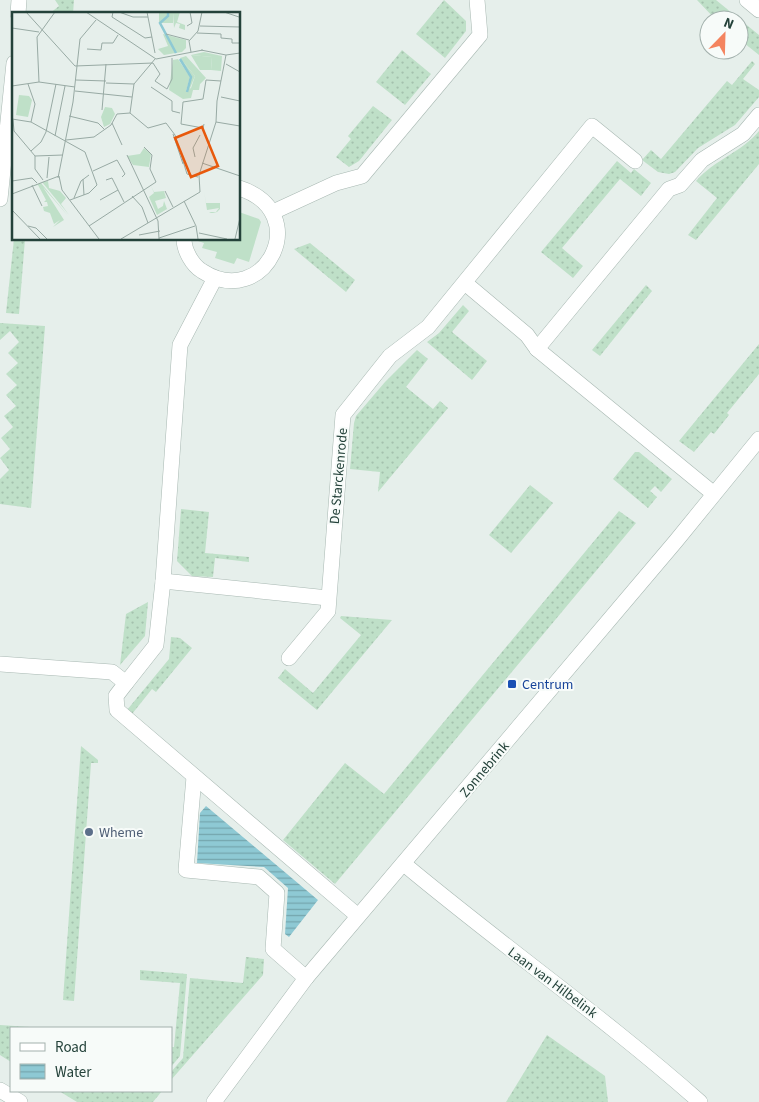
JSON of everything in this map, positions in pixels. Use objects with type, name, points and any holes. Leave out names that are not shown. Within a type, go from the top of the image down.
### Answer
[{"type":"street","points":[[273,212],[336,183],[362,176],[480,35],[477,0]]},
{"type":"street","points":[[747,0],[759,10]]},
{"type":"street","points":[[0,199],[6,184],[12,93]]},
{"type":"street","points":[[538,349],[669,189],[680,184],[702,160],[743,134],[759,115]]},
{"type":"street","name":"De Starckenrode","points":[[289,658],[328,611],[343,415],[390,356],[428,327],[592,126],[635,161]]},
{"type":"street","points":[[184,240],[189,257],[199,269],[215,278],[240,280],[254,275],[266,266],[278,240],[278,226],[273,212],[264,200],[252,192],[240,188]]},
{"type":"street","points":[[215,278],[180,345],[163,581],[156,645],[116,696],[116,710],[358,916]]},
{"type":"street","points":[[464,283],[527,334],[538,349],[714,494]]},
{"type":"street","name":"Zonnebrink","points":[[214,1102],[306,978],[404,864],[759,439]]},
{"type":"street","points":[[163,581],[328,598]]},
{"type":"street","points":[[0,664],[112,672],[126,683]]},
{"type":"street","points":[[194,777],[186,870],[259,877],[277,893],[273,949],[306,978]]},
{"type":"street","name":"Laan van Hilbelink","points":[[404,864],[464,914],[622,1035],[700,1102]]},
{"type":"street","points":[[0,1090],[20,1102]]},
{"type":"green space","points":[[55,0],[74,0],[73,12],[52,12],[59,6]]},
{"type":"green space","points":[[444,0],[466,21],[466,31],[445,58],[416,34]]},
{"type":"green space","points":[[697,0],[716,0],[728,10],[706,10]]},
{"type":"green space","points":[[749,27],[759,35],[759,55],[749,47]]},
{"type":"green space","points":[[402,50],[431,74],[405,105],[376,82]]},
{"type":"green space","points":[[752,61],[755,64],[743,79],[759,90],[759,97],[735,125],[698,148],[675,172],[669,174],[658,172],[642,160],[651,150],[661,159],[727,81],[732,85]]},
{"type":"green space","points":[[373,106],[392,120],[359,161],[349,167],[336,157],[351,139],[348,136]]},
{"type":"green space","points":[[759,131],[759,164],[696,240],[688,235],[717,198],[696,181],[711,167],[745,145]]},
{"type":"green space","points":[[617,161],[631,173],[634,169],[651,183],[641,196],[620,179],[562,248],[583,266],[573,278],[541,252]]},
{"type":"green space","points":[[240,212],[259,219],[261,222],[249,262],[237,258],[234,264],[215,258],[217,252],[202,248],[204,243],[198,241],[240,240]]},
{"type":"green space","points":[[14,240],[25,240],[19,314],[6,313]]},
{"type":"green space","points":[[310,243],[355,280],[346,292],[294,249]]},
{"type":"green space","points":[[646,285],[652,291],[600,356],[592,350]]},
{"type":"green space","points":[[463,305],[469,311],[452,332],[487,361],[472,380],[427,342],[439,333]]},
{"type":"green space","points":[[0,323],[45,326],[31,508],[0,504],[0,479],[9,470],[0,458],[10,449],[1,438],[13,427],[4,416],[16,406],[6,395],[17,385],[6,374],[18,363],[8,353],[19,342],[10,331],[0,340]]},
{"type":"green space","points":[[759,344],[759,374],[727,413],[729,415],[714,434],[711,432],[694,452],[679,441]]},
{"type":"green space","points":[[417,350],[428,359],[406,387],[433,409],[440,401],[448,408],[378,492],[380,472],[350,469],[354,423],[356,416],[385,382]]},
{"type":"green space","points":[[635,452],[639,452],[672,479],[661,492],[655,486],[650,491],[657,497],[648,508],[613,479]]},
{"type":"green space","points":[[530,485],[553,503],[511,553],[489,535]]},
{"type":"green space","points":[[181,509],[209,512],[205,553],[249,557],[249,562],[215,558],[213,577],[192,576],[177,561]]},
{"type":"green space","points":[[619,511],[636,523],[335,884],[283,840],[345,763],[384,794]]},
{"type":"green space","points":[[148,602],[145,636],[120,665],[126,614]]},
{"type":"green space","points":[[341,616],[392,620],[317,710],[278,678],[285,669],[313,693],[361,635],[340,618]]},
{"type":"green space","points":[[171,637],[180,638],[192,648],[156,692],[152,689],[132,714],[127,710],[169,659]]},
{"type":"green space","points":[[81,746],[98,760],[98,763],[91,763],[74,1001],[63,1000]]},
{"type":"green space","points":[[246,957],[264,959],[263,975],[172,1079],[172,1071],[183,1058],[190,978],[243,983]]},
{"type":"green space","points":[[140,970],[187,974],[180,1056],[172,1066],[172,1047],[174,1047],[180,983],[140,980]]},
{"type":"green space","points":[[0,1025],[30,1027],[10,1027],[10,1061],[0,1055]]},
{"type":"green space","points":[[547,1035],[605,1076],[608,1102],[506,1102]]},
{"type":"green space","points":[[61,1092],[161,1092],[153,1102],[77,1102]]},
{"type":"water","points":[[206,806],[318,900],[289,937],[285,934],[288,888],[264,867],[197,863],[200,813]]},
{"type":"place","name":"Centrum","points":[[512,684]]},
{"type":"place","name":"Wheme","points":[[89,832]]}]
